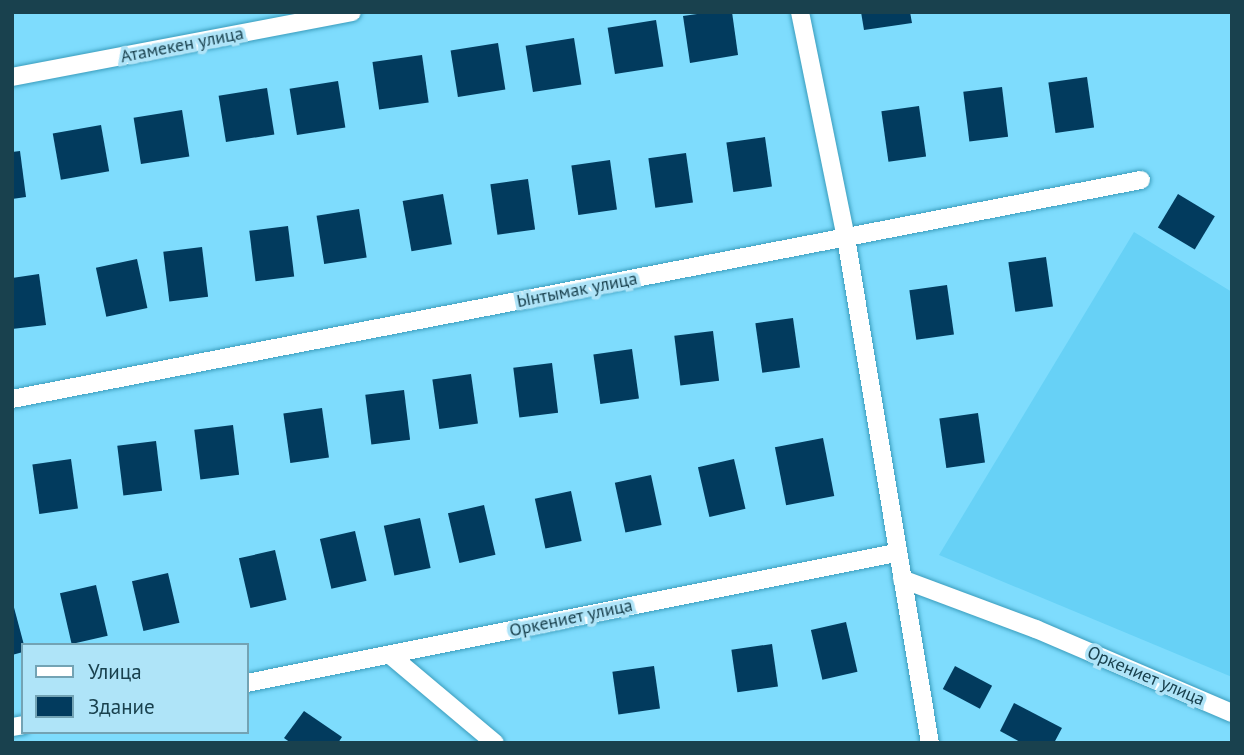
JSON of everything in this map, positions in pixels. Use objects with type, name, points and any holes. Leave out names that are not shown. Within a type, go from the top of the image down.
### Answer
[{"type":"street","name":"Атамекен улица","points":[[12,77],[352,12]]},
{"type":"street","points":[[800,12],[846,238],[895,553],[902,579],[930,743]]},
{"type":"street","name":"Ынтымак улица","points":[[12,399],[1141,180]]},
{"type":"street","name":"Оркениет улица","points":[[248,683],[895,553]]},
{"type":"street","name":"Оркениет улица","points":[[902,579],[1036,629],[1232,713]]},
{"type":"street","points":[[390,655],[495,743]]},
{"type":"shaded area","points":[[1134,232],[1232,292],[1232,677],[939,555]]},
{"type":"building","points":[[732,12],[738,55],[690,63],[683,16]]},
{"type":"building","points":[[861,12],[910,12],[912,23],[864,30]]},
{"type":"building","points":[[656,20],[663,66],[615,74],[608,28]]},
{"type":"building","points":[[574,38],[581,84],[533,92],[526,46]]},
{"type":"building","points":[[498,43],[505,89],[458,97],[451,51]]},
{"type":"building","points":[[422,55],[429,103],[379,109],[372,62]]},
{"type":"building","points":[[1087,77],[1094,128],[1055,133],[1048,82]]},
{"type":"building","points":[[338,81],[345,127],[297,135],[290,89]]},
{"type":"building","points":[[1002,87],[1008,137],[969,141],[963,92]]},
{"type":"building","points":[[267,88],[274,134],[226,142],[219,96]]},
{"type":"building","points":[[919,106],[926,157],[888,162],[881,111]]},
{"type":"building","points":[[182,110],[189,156],[141,164],[134,118]]},
{"type":"building","points":[[101,125],[109,171],[61,180],[53,134]]},
{"type":"building","points":[[765,137],[772,187],[733,192],[726,142]]},
{"type":"building","points":[[20,151],[26,197],[12,199],[12,152]]},
{"type":"building","points":[[686,153],[693,203],[655,208],[648,158]]},
{"type":"building","points":[[610,160],[617,210],[578,215],[571,165]]},
{"type":"building","points":[[528,179],[535,230],[497,235],[490,184]]},
{"type":"building","points":[[443,194],[452,244],[411,251],[403,201]]},
{"type":"building","points":[[1178,194],[1215,216],[1195,250],[1158,227]]},
{"type":"building","points":[[359,209],[367,257],[324,264],[317,216]]},
{"type":"building","points":[[288,226],[294,277],[256,281],[249,231]]},
{"type":"building","points":[[202,247],[208,297],[169,301],[163,252]]},
{"type":"building","points":[[1046,257],[1053,307],[1015,312],[1008,262]]},
{"type":"building","points":[[137,259],[147,308],[106,317],[96,268]]},
{"type":"building","points":[[39,274],[46,325],[12,329],[12,278]]},
{"type":"building","points":[[947,285],[954,335],[916,340],[909,290]]},
{"type":"building","points":[[793,318],[800,368],[762,373],[755,323]]},
{"type":"building","points":[[713,331],[719,381],[680,385],[674,336]]},
{"type":"building","points":[[632,349],[639,399],[600,404],[593,354]]},
{"type":"building","points":[[552,363],[558,413],[519,417],[513,368]]},
{"type":"building","points":[[471,374],[478,424],[439,429],[432,379]]},
{"type":"building","points":[[404,390],[410,440],[371,444],[365,395]]},
{"type":"building","points":[[322,408],[329,458],[290,463],[283,413]]},
{"type":"building","points":[[978,413],[985,463],[946,468],[939,418]]},
{"type":"building","points":[[233,425],[239,475],[200,479],[194,430]]},
{"type":"building","points":[[823,438],[834,496],[786,505],[775,447]]},
{"type":"building","points":[[156,441],[162,491],[123,495],[117,446]]},
{"type":"building","points":[[71,459],[78,509],[39,514],[32,464]]},
{"type":"building","points":[[734,459],[745,509],[709,517],[698,467]]},
{"type":"building","points":[[651,475],[662,525],[625,533],[615,483]]},
{"type":"building","points":[[571,491],[582,541],[545,549],[535,499]]},
{"type":"building","points":[[484,505],[495,555],[459,563],[448,513]]},
{"type":"building","points":[[420,518],[431,568],[394,576],[384,526]]},
{"type":"building","points":[[355,531],[366,581],[331,589],[320,539]]},
{"type":"building","points":[[275,550],[286,600],[250,608],[239,558]]},
{"type":"building","points":[[168,573],[179,623],[143,631],[132,581]]},
{"type":"building","points":[[96,585],[108,636],[71,643],[60,593]]},
{"type":"building","points":[[12,600],[23,643],[21,643],[21,653],[12,655]]},
{"type":"building","points":[[846,622],[857,672],[822,680],[811,630]]},
{"type":"building","points":[[772,644],[778,687],[737,692],[731,650]]},
{"type":"building","points":[[654,666],[660,709],[618,714],[612,672]]},
{"type":"building","points":[[955,666],[992,686],[980,709],[943,689]]},
{"type":"building","points":[[1014,703],[1062,728],[1054,743],[1022,743],[1000,731]]},
{"type":"building","points":[[304,711],[342,737],[338,743],[291,743],[284,738]]}]
